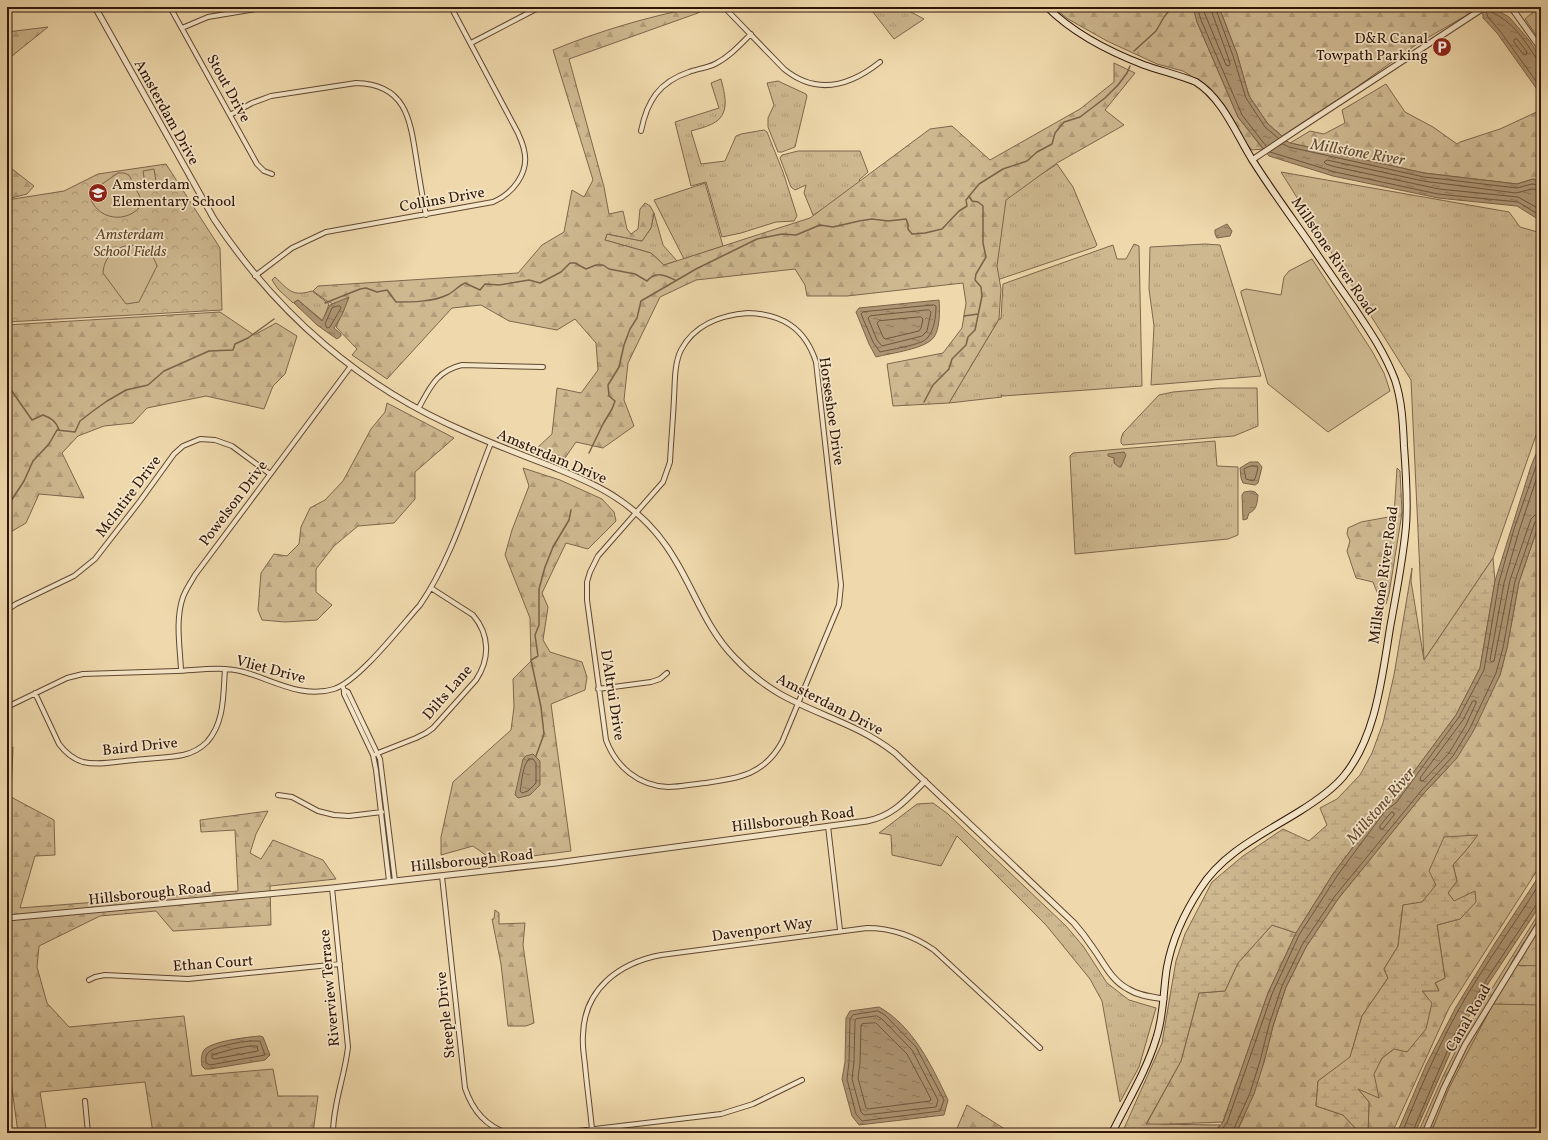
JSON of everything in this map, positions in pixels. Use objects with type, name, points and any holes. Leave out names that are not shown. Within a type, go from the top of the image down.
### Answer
[{"type":"main road","name":"Millstone River Road","points":[[1047,7],[1071,27],[1109,49],[1136,62],[1187,78],[1204,87],[1217,102],[1252,160],[1367,328],[1390,367],[1397,389],[1401,412],[1406,483],[1406,528],[1383,669],[1372,719],[1362,749],[1345,775],[1331,789],[1315,802],[1234,853],[1204,882],[1191,904],[1173,946],[1168,964],[1160,1025],[1152,1052],[1112,1133]]},
{"type":"street","name":"Amsterdam Drive","points":[[95,7],[208,208],[228,240],[276,299],[304,327],[351,366],[386,390],[418,409],[491,443],[589,482],[611,494],[636,513],[653,529],[669,550],[713,630],[732,655],[758,679],[778,693],[799,704],[854,727],[871,736],[895,753],[1074,923],[1092,946],[1107,970],[1116,980],[1129,990],[1138,994],[1164,999]]},
{"type":"street","name":"Stout Drive","points":[[170,7],[257,164],[264,171],[272,174]]},
{"type":"street","points":[[182,28],[208,17],[268,7]]},
{"type":"street","name":"Collins Drive","points":[[256,276],[292,248],[326,232],[481,205],[501,199],[510,192],[518,182],[524,167],[524,152],[518,133],[451,7]]},
{"type":"street","points":[[471,44],[540,7]]},
{"type":"street","points":[[724,7],[776,62],[790,74],[805,81],[814,84],[833,85],[844,83],[861,76],[880,62]]},
{"type":"street","points":[[1511,7],[1541,48]]},
{"type":"street","points":[[1252,160],[1483,9]]},
{"type":"street","points":[[641,131],[649,103],[662,88],[678,76],[722,60],[751,34]]},
{"type":"street","points":[[230,115],[252,103],[271,96],[356,83],[370,84],[382,88],[399,101],[409,119],[426,214]]},
{"type":"street","name":"Horseshoe Drive","points":[[636,513],[664,482],[668,472],[679,356],[688,340],[707,323],[734,314],[748,313],[767,315],[792,325],[807,342],[816,362],[841,585],[839,605],[799,704]]},
{"type":"street","points":[[418,409],[436,378],[448,369],[462,365],[543,367]]},
{"type":"street","name":"Powelson Drive","points":[[181,670],[179,621],[180,605],[195,575],[351,366]]},
{"type":"street","name":"McIntire Drive","points":[[7,610],[16,604],[74,576],[90,563],[103,549],[174,454],[183,446],[200,439],[215,440],[232,446],[270,474]]},
{"type":"street","name":"Vliet Drive","points":[[7,707],[67,678],[83,674],[225,669],[243,672],[304,691],[343,688],[363,669],[420,604],[431,588],[440,571],[491,443]]},
{"type":"street","name":"D'Altrui Drive","points":[[636,513],[598,556],[587,582],[586,600],[604,734],[613,756],[619,764],[633,776],[650,784],[668,787],[732,779],[750,774],[767,763],[778,750],[799,704]]},
{"type":"street","name":"Dilts Lane","points":[[375,754],[416,738],[433,728],[482,672],[486,660],[486,641],[477,620],[473,615],[431,588]]},
{"type":"street","name":"Baird Drive","points":[[34,693],[59,744],[64,750],[79,760],[84,762],[102,763],[171,757],[197,750],[206,743],[214,732],[220,719],[225,669]]},
{"type":"street","points":[[598,690],[651,682],[660,679],[667,673]]},
{"type":"street","points":[[343,688],[344,694],[382,769],[395,881]]},
{"type":"street","points":[[375,754],[389,881]]},
{"type":"street","name":"Hillsborough Road","points":[[7,918],[332,888],[442,876],[556,863],[867,821],[886,816],[898,808],[925,781]]},
{"type":"street","points":[[278,795],[292,797],[318,811],[334,815],[349,816],[387,811]]},
{"type":"street","points":[[828,826],[840,930]]},
{"type":"street","name":"Steeple Drive","points":[[442,876],[466,1088],[470,1101],[479,1115],[495,1128],[507,1133]]},
{"type":"street","name":"Riverview Terrace","points":[[332,888],[348,1046],[335,1107],[333,1133]]},
{"type":"street","name":"Canal Road","points":[[1425,1133],[1444,1088],[1465,1045],[1541,921]]},
{"type":"street","name":"Davenport Way","points":[[592,1129],[583,1044],[584,1025],[588,1010],[602,986],[615,973],[630,964],[648,957],[840,930],[867,928],[887,929],[906,934],[934,950],[1040,1048]]},
{"type":"street","name":"Ethan Court","points":[[89,980],[105,975],[188,979],[340,964]]},
{"type":"street","points":[[561,1133],[721,1114],[753,1104],[802,1080]]},
{"type":"street","points":[[85,1101],[88,1133]]},
{"type":"green space","points":[[698,7],[707,7],[698,13],[569,59],[604,187],[609,214],[623,211],[627,229],[631,234],[638,229],[640,209],[645,203],[650,206],[654,213],[651,228],[642,241],[607,234],[605,240],[651,253],[664,265],[810,218],[930,129],[952,126],[990,160],[1080,109],[1114,82],[1114,63],[1135,73],[1105,110],[1124,125],[1057,163],[1006,200],[997,266],[1001,289],[999,319],[949,403],[893,406],[887,364],[943,353],[962,328],[966,303],[963,283],[847,296],[807,296],[805,285],[795,269],[696,280],[660,297],[628,363],[624,400],[634,426],[603,448],[576,442],[565,458],[537,448],[552,434],[557,388],[581,393],[598,370],[596,343],[575,319],[557,330],[509,321],[481,305],[452,308],[387,379],[352,355],[357,349],[336,327],[344,309],[327,301],[313,291],[318,286],[518,273],[542,245],[564,232],[572,190],[584,197],[593,180],[553,50],[625,25]]},
{"type":"green space","points":[[869,7],[907,7],[909,11],[924,19],[894,39]]},
{"type":"green space","points":[[1053,7],[1193,7],[1197,22],[1238,117],[1263,149],[1252,150],[1245,142],[1223,105],[1209,87],[1183,71],[1157,64],[1107,41],[1068,19]]},
{"type":"green space","points":[[1219,7],[1468,7],[1472,12],[1417,44],[1354,89],[1282,136],[1268,124],[1249,96],[1237,54]]},
{"type":"green space","points":[[1541,7],[1541,42],[1525,19]]},
{"type":"green space","points":[[48,27],[7,60],[7,32]]},
{"type":"green space","points":[[721,79],[725,98],[722,115],[712,124],[691,131],[701,164],[725,161],[736,136],[764,130],[767,132],[783,172],[797,216],[794,221],[776,222],[741,233],[722,237],[706,182],[691,186],[675,122],[719,108],[711,83]]},
{"type":"green space","points":[[778,81],[806,94],[807,96],[795,147],[782,152],[778,152],[768,127],[768,118],[774,105],[767,83]]},
{"type":"green space","points":[[1386,84],[1405,112],[1433,127],[1457,144],[1500,129],[1541,110],[1541,182],[1533,179],[1517,184],[1424,173],[1290,143],[1310,131],[1324,134],[1345,123],[1342,110]]},
{"type":"green space","points":[[798,151],[860,151],[868,172],[859,180],[861,184],[833,204],[813,215],[804,193],[806,185],[795,190],[791,187],[780,158],[782,155]]},
{"type":"green space","name":"Amsterdam School Fields","points":[[166,164],[220,248],[222,310],[7,322],[7,200],[64,191],[98,174]]},
{"type":"green space","points":[[1057,164],[1073,187],[1097,245],[1095,247],[997,280],[995,279],[1000,201]]},
{"type":"green space","points":[[7,165],[34,186],[27,194],[7,199]]},
{"type":"green space","points":[[154,169],[157,187],[146,189],[143,171]]},
{"type":"green space","points":[[1281,172],[1509,212],[1520,227],[1541,233],[1541,421],[1493,558],[1424,660],[1411,380]]},
{"type":"green space","points":[[118,173],[129,175],[143,203],[137,210],[129,215],[112,217],[97,209],[92,202],[89,193]]},
{"type":"green space","points":[[705,183],[723,246],[684,259],[654,200]]},
{"type":"green space","points":[[654,213],[663,245],[677,261],[664,265],[651,253],[605,240],[607,234],[642,241],[651,228]]},
{"type":"green space","points":[[1134,244],[1139,246],[1142,386],[1001,395],[1002,397],[949,403],[999,319],[1001,319],[1003,284],[1113,245],[1117,259],[1126,259]]},
{"type":"green space","points":[[1205,244],[1220,245],[1261,376],[1151,385],[1154,326],[1149,289],[1150,247]]},
{"type":"green space","points":[[130,245],[140,247],[147,251],[153,257],[157,266],[139,302],[126,304],[103,273],[106,262],[111,254],[120,248]]},
{"type":"green space","points":[[1312,259],[1372,351],[1384,373],[1390,391],[1328,432],[1268,384],[1241,293],[1241,291],[1246,289],[1281,295],[1284,277],[1289,271]]},
{"type":"green space","points":[[275,277],[284,286],[295,293],[312,291],[329,304],[323,321],[298,300],[293,303],[278,289],[272,280]]},
{"type":"green space","points":[[220,312],[254,335],[276,323],[297,336],[285,374],[273,386],[264,409],[206,396],[147,408],[133,423],[104,426],[78,436],[62,453],[84,498],[39,494],[26,523],[7,534],[7,325]]},
{"type":"green space","points":[[1219,388],[1257,388],[1258,426],[1234,436],[1123,445],[1121,443],[1123,433],[1159,395],[1173,392]]},
{"type":"green space","points":[[387,403],[454,438],[415,472],[415,499],[394,523],[358,526],[334,546],[316,569],[316,592],[332,605],[317,620],[285,622],[262,620],[258,610],[261,573],[274,554],[287,556],[299,544],[301,527],[310,508],[325,500],[343,481],[371,429],[385,412]]},
{"type":"green space","points":[[1215,441],[1217,466],[1238,467],[1238,535],[1228,539],[1075,554],[1070,456],[1073,453]]},
{"type":"green space","points":[[523,468],[560,480],[602,499],[614,512],[616,521],[588,549],[566,543],[542,593],[548,607],[543,640],[550,652],[582,662],[587,677],[585,690],[551,704],[571,851],[494,861],[473,846],[441,855],[441,837],[453,782],[511,730],[514,707],[513,679],[531,661],[530,618],[505,555],[512,530],[529,486]]},
{"type":"green space","points":[[1397,468],[1400,471],[1402,513],[1389,594],[1386,604],[1381,602],[1373,582],[1356,578],[1347,551],[1350,541],[1347,534],[1348,528],[1361,522],[1394,516]]},
{"type":"green space","points":[[1541,518],[1541,861],[1538,869],[1449,1008],[1392,1133],[1368,1133],[1369,1102],[1357,1088],[1374,1073],[1382,1058],[1394,1049],[1421,991],[1439,990],[1435,983],[1445,978],[1437,925],[1460,919],[1454,901],[1448,893],[1457,881],[1453,865],[1477,835],[1422,903],[1403,905],[1398,946],[1384,969],[1388,978],[1362,1016],[1350,1058],[1318,1081],[1316,1106],[1343,1115],[1360,1133],[1236,1133],[1243,1119],[1264,1062],[1273,1026],[1286,987],[1306,947],[1338,899],[1424,793],[1447,769],[1500,675],[1507,648],[1519,582]]},
{"type":"green space","points":[[1493,558],[1495,581],[1480,668],[1456,715],[1393,800],[1383,807],[1333,874],[1296,933],[1272,925],[1238,963],[1225,991],[1199,993],[1181,1061],[1146,1124],[1220,1125],[1214,1133],[1122,1133],[1162,1043],[1176,961],[1185,934],[1212,882],[1243,856],[1283,829],[1309,841],[1327,825],[1320,808],[1337,799],[1360,775],[1372,753],[1383,723],[1394,675],[1412,568],[1411,581],[1424,660]]},
{"type":"green space","points":[[13,747],[11,797],[54,820],[55,855],[35,856],[20,908],[238,891],[235,830],[201,832],[200,820],[268,811],[256,834],[250,853],[261,859],[273,840],[323,860],[336,879],[270,886],[271,925],[173,931],[156,911],[100,916],[39,946],[37,967],[47,1003],[69,1027],[184,1016],[192,1076],[273,1069],[278,1096],[318,1096],[313,1133],[153,1133],[145,1082],[40,1092],[46,1128],[41,1133],[18,1133],[7,1052],[7,749]]},
{"type":"green space","points":[[933,803],[948,814],[1066,926],[1083,946],[1107,983],[1129,1000],[1156,1008],[1139,1067],[1120,1102],[1102,1001],[1090,979],[1046,925],[957,836],[941,866],[892,855],[891,835],[879,833],[917,804]]},
{"type":"green space","points":[[1478,835],[1453,865],[1457,881],[1448,893],[1454,901],[1475,891],[1476,902],[1460,919],[1437,925],[1445,978],[1435,983],[1439,991],[1422,991],[1432,1003],[1426,1029],[1407,1052],[1394,1049],[1382,1058],[1374,1074],[1379,1098],[1358,1089],[1369,1102],[1368,1133],[1360,1133],[1343,1115],[1316,1106],[1318,1081],[1350,1057],[1362,1016],[1388,978],[1384,969],[1398,946],[1403,905],[1422,902],[1436,885],[1429,871],[1444,837]]},
{"type":"green space","points":[[495,910],[499,913],[499,924],[525,923],[523,945],[534,1023],[526,1026],[508,1026],[501,964],[492,919],[494,919]]},
{"type":"green space","points":[[1541,910],[1541,1133],[1418,1133],[1444,1074],[1468,1027]]},
{"type":"green space","points":[[1541,915],[1541,966],[1510,965]]},
{"type":"green space","points":[[1272,925],[1296,933],[1268,993],[1223,1122],[1146,1125],[1181,1061],[1199,993],[1225,991],[1238,963]]},
{"type":"green space","points":[[1493,1004],[1541,1005],[1541,1133],[1431,1133],[1449,1088]]},
{"type":"green space","points":[[967,1105],[1011,1133],[955,1133]]},
{"type":"water","points":[[1193,7],[1219,7],[1237,54],[1249,96],[1268,124],[1285,140],[1290,143],[1424,173],[1517,184],[1533,179],[1541,182],[1541,221],[1517,206],[1438,198],[1333,176],[1269,156],[1238,117],[1197,22]]},
{"type":"water","points":[[1478,7],[1492,7],[1509,17],[1529,40],[1541,58],[1541,95],[1497,33],[1483,18],[1483,15]]},
{"type":"water","points":[[1227,224],[1232,231],[1230,236],[1217,238],[1215,230]]},
{"type":"water","points":[[349,297],[342,315],[334,328],[341,334],[341,336],[337,339],[317,325],[294,303],[298,300],[322,321],[330,305]]},
{"type":"water","points":[[939,300],[937,329],[934,337],[930,341],[916,348],[876,357],[856,312],[859,308]]},
{"type":"water","points":[[1541,442],[1541,518],[1519,582],[1507,648],[1500,675],[1474,730],[1457,758],[1424,793],[1338,899],[1306,947],[1286,987],[1273,1026],[1254,1094],[1236,1133],[1214,1133],[1223,1122],[1268,993],[1296,933],[1333,874],[1383,807],[1393,800],[1456,715],[1480,668],[1495,581],[1531,466]]},
{"type":"water","points":[[1124,452],[1126,455],[1121,467],[1114,463],[1114,458],[1108,456],[1108,454]]},
{"type":"water","points":[[1250,462],[1258,462],[1262,467],[1258,483],[1255,485],[1243,483],[1241,478],[1240,468]]},
{"type":"water","points":[[1251,491],[1258,495],[1257,503],[1254,510],[1249,513],[1247,519],[1243,520],[1242,495],[1244,492]]},
{"type":"water","points":[[533,754],[540,761],[540,785],[530,795],[518,798],[515,795],[523,759],[526,756]]},
{"type":"water","points":[[1541,873],[1541,904],[1486,987],[1458,1035],[1415,1133],[1397,1133],[1426,1065],[1456,1007],[1495,943]]},
{"type":"water","points":[[879,1007],[891,1015],[912,1036],[928,1061],[948,1100],[944,1115],[859,1125],[852,1116],[842,1079],[845,1062],[846,1018],[850,1011]]},
{"type":"water","points":[[260,1036],[263,1037],[270,1055],[265,1060],[210,1069],[205,1069],[202,1066],[202,1054],[208,1047],[230,1040]]},
{"type":"waterway","points":[[1134,51],[1156,31],[1172,7]]},
{"type":"waterway","points":[[589,453],[615,401],[609,396],[608,385],[619,367],[624,345],[630,329],[637,318],[641,301],[696,269],[757,239],[782,234],[796,235],[820,225],[833,227],[872,219],[888,221],[906,219],[908,229],[912,234],[942,229],[959,211],[967,206],[966,200],[979,184],[1003,169],[1027,161],[1037,152],[1052,144],[1055,133],[1064,122],[1080,117],[1105,98],[1118,85],[1127,73],[1130,66]]},
{"type":"waterway","points":[[924,402],[933,385],[949,369],[952,359],[966,345],[968,337],[975,330],[982,296],[981,287],[975,280],[976,274],[986,257],[983,243],[983,206],[978,202],[972,201],[969,196]]},
{"type":"waterway","points":[[325,303],[366,288],[377,292],[387,290],[396,302],[408,302],[441,297],[449,294],[465,283],[480,290],[485,284],[499,285],[529,280],[540,283],[561,272],[570,263],[575,263],[586,269],[596,265],[603,265],[609,269],[635,274],[647,281],[657,275],[664,275],[675,280]]},
{"type":"waterway","points":[[964,316],[978,314]]},
{"type":"waterway","points":[[7,507],[24,481],[33,461],[49,444],[57,430],[75,432],[80,421],[107,401],[126,390],[148,385],[164,371],[209,351],[233,350],[235,344],[248,338],[274,319]]},
{"type":"waterway","points":[[7,384],[32,420],[43,415],[53,420],[59,430]]},
{"type":"waterway","points":[[536,756],[544,734],[541,707],[531,660],[538,656],[535,635],[539,625],[539,589],[545,567],[553,547],[569,520],[571,510]]},
{"type":"place","name":"D&R Canal Towpath Parking","points":[[1442,47]]},
{"type":"place","name":"Amsterdam Elementary School","points":[[98,193]]},
{"type":"water label","name":"Millstone River","points":[[1358,151]]},
{"type":"water label","name":"Millstone River","points":[[1380,805]]}]
